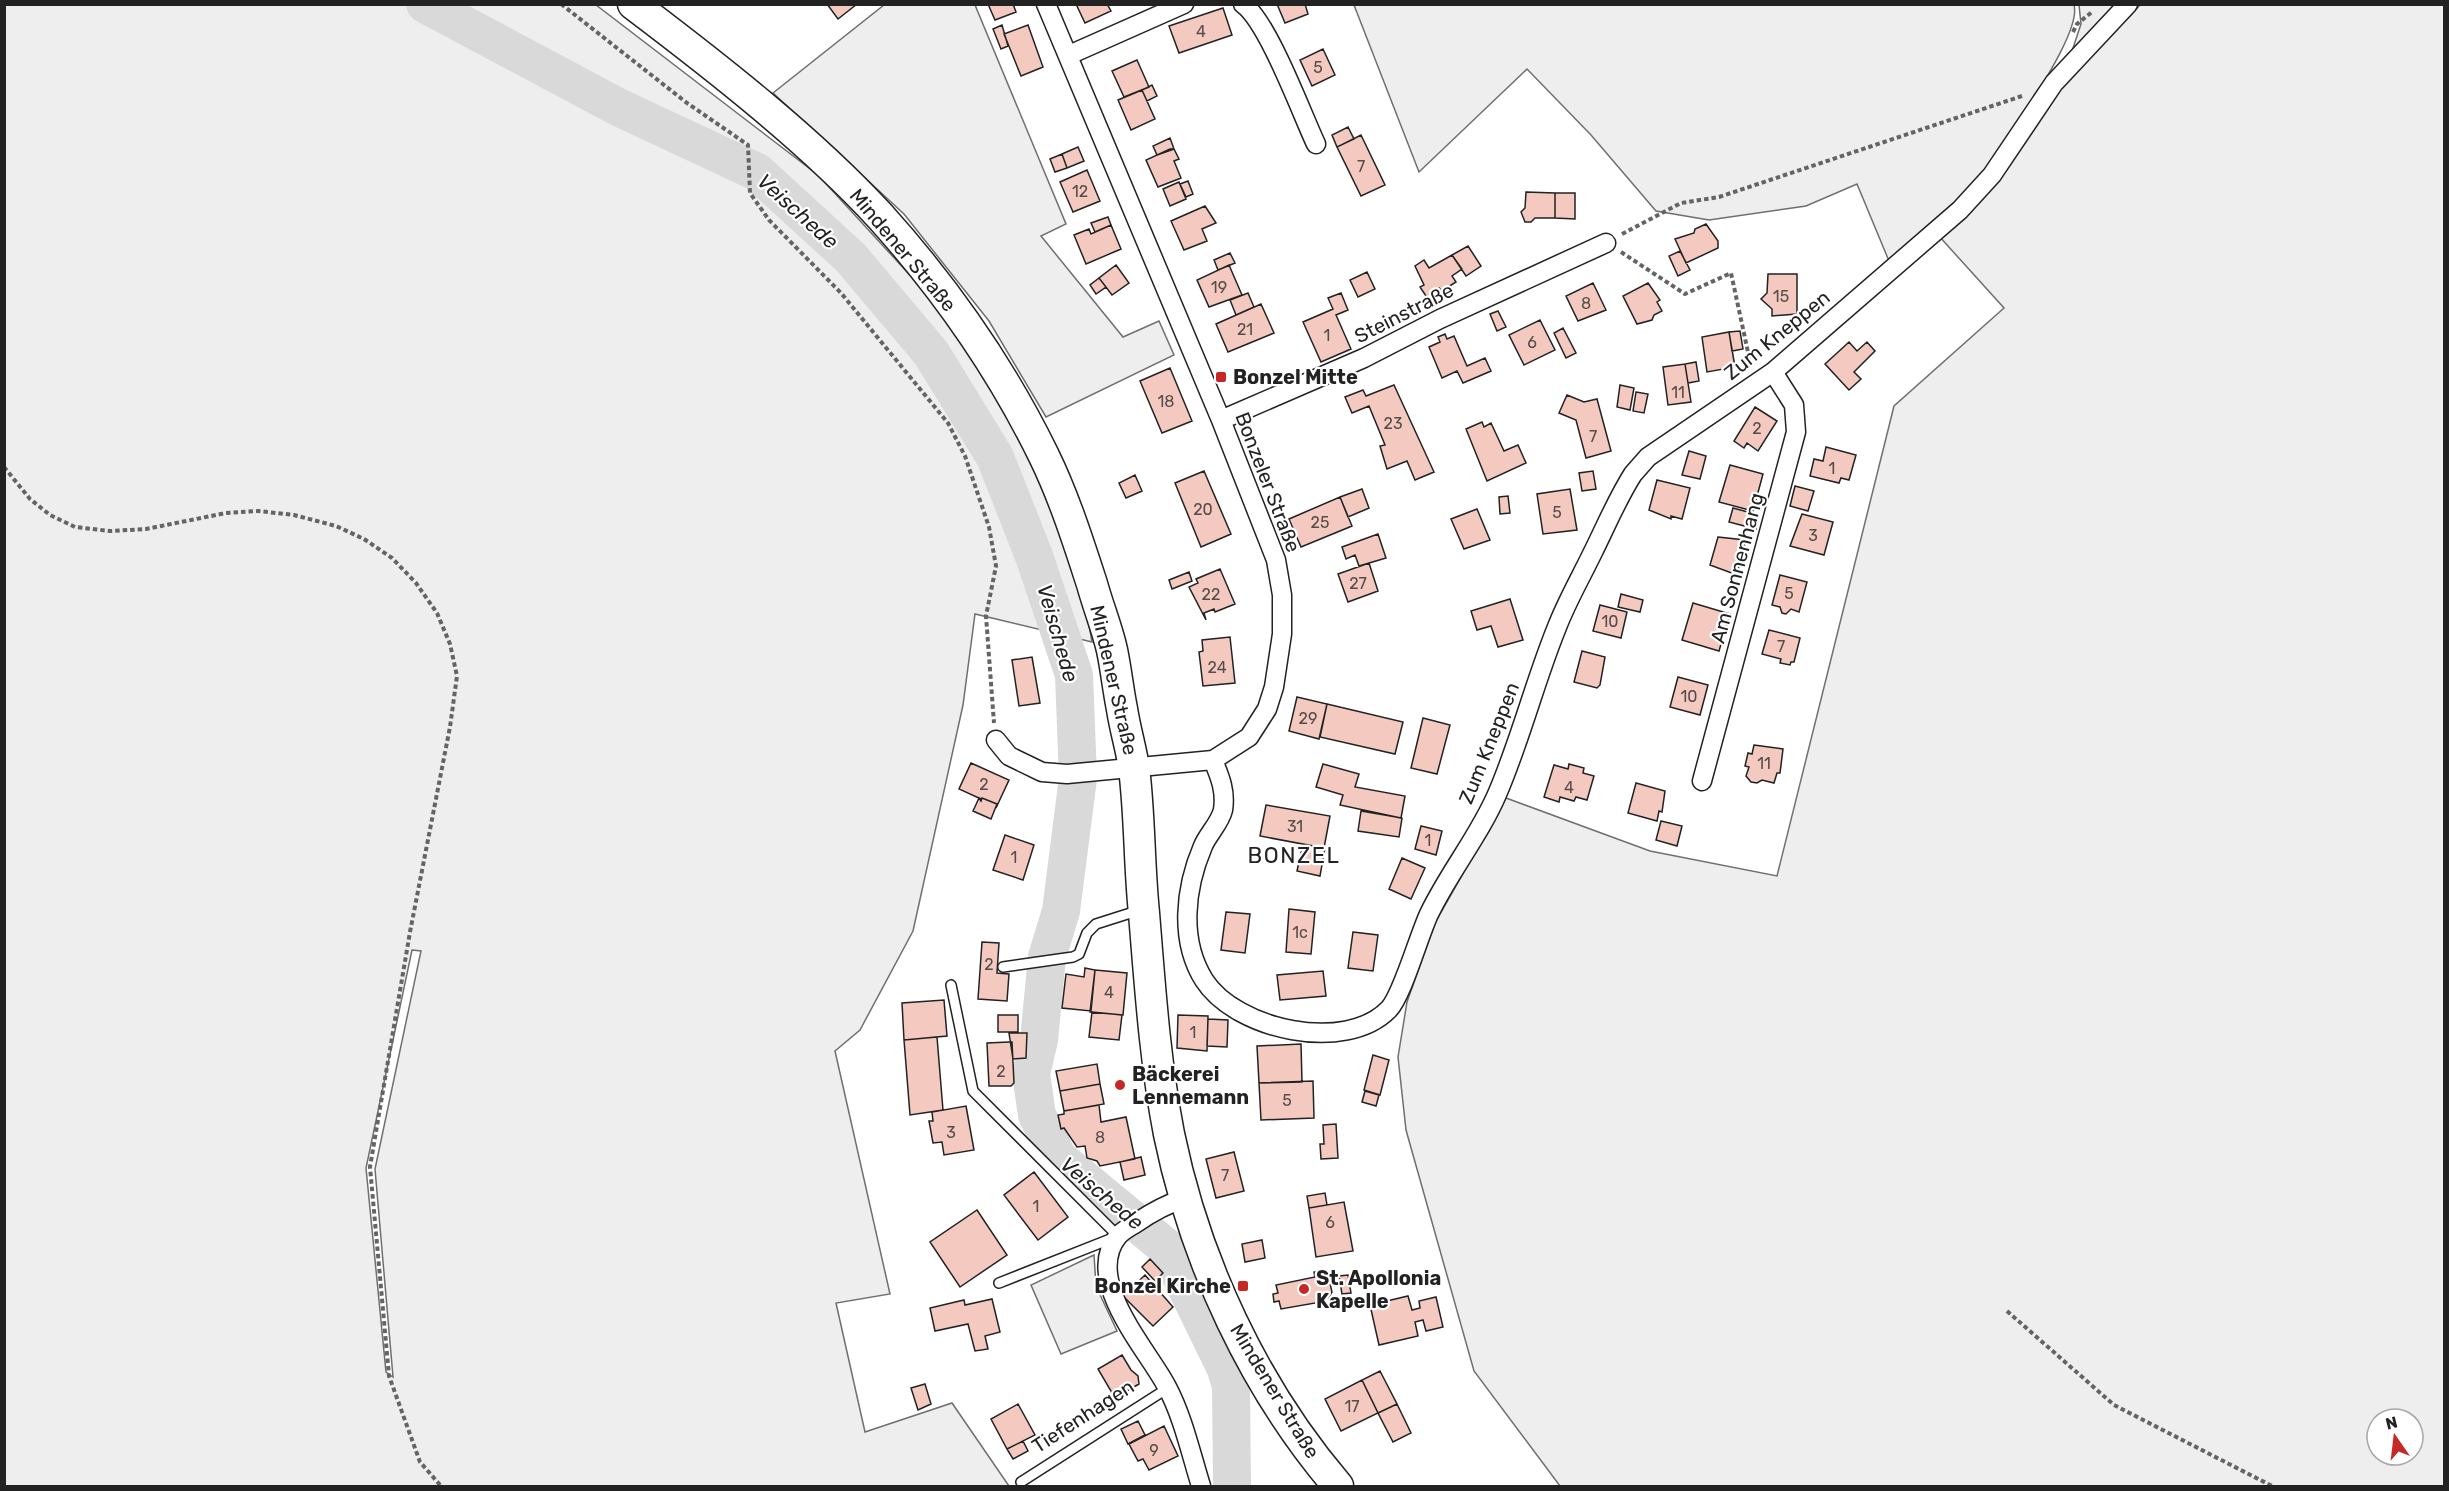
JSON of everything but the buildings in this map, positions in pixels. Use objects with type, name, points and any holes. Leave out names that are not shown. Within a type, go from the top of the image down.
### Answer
[{"type":"main road","name":"Mindener Straße","points":[[633,4],[679,39],[807,146],[879,215],[942,291],[999,376],[1043,453],[1080,548],[1111,647],[1134,767],[1143,909],[1160,1074],[1169,1134],[1185,1198],[1205,1259],[1227,1310],[1260,1373],[1295,1432],[1338,1486]]},
{"type":"street","name":"Bonzeler Straße","points":[[996,740],[1009,756],[1023,765],[1042,772],[1067,774],[1214,760],[1249,737],[1267,709],[1274,687],[1282,634],[1282,595],[1276,560],[1221,420],[1046,4]]},
{"type":"street","points":[[1069,55],[1184,4]]},
{"type":"street","points":[[1243,4],[1252,11],[1275,55],[1316,144]]},
{"type":"street","name":"Zum Kneppen","points":[[1214,760],[1223,784],[1222,812],[1200,856],[1190,886],[1187,918],[1193,956],[1205,981],[1220,998],[1246,1015],[1292,1030],[1320,1034],[1337,1033],[1373,1022],[1391,1007],[1428,915],[1497,794],[1558,625],[1621,493],[1648,457],[1773,372],[1960,210],[1992,175],[2054,83],[2128,4]]},
{"type":"street","name":"Steinstraße","points":[[1221,420],[1364,358],[1440,319],[1606,243]]},
{"type":"street","name":"Am Sonnenhang","points":[[1702,781],[1796,432],[1794,405],[1773,372]]},
{"type":"street","points":[[1122,1232],[1153,1211],[1185,1198]]},
{"type":"street","name":"Tiefenhagen","points":[[1122,1232],[1109,1251],[1111,1290],[1120,1311],[1168,1388],[1202,1486]]},
{"type":"lane","points":[[1003,967],[1079,954],[1089,929],[1096,924],[1143,909]]},
{"type":"lane","points":[[951,985],[973,1091],[1122,1232],[999,1283]]},
{"type":"lane","name":"Tiefenhagen","points":[[1022,1482],[1168,1388]]},
{"type":"path","points":[[561,4],[687,103],[739,136],[748,145],[750,193],[769,220],[841,293],[948,423],[965,456],[989,527],[996,566],[986,616],[996,740]]},
{"type":"path","points":[[1755,384],[1731,273],[1685,294],[1606,243],[1682,203],[1719,197],[2005,102],[2054,83]]},
{"type":"path","points":[[4,467],[30,500],[50,515],[75,527],[110,531],[146,529],[226,513],[258,511],[294,515],[336,526],[364,539],[392,558],[416,583],[437,613],[450,644],[457,676],[450,727],[410,932],[370,1167],[389,1376],[420,1462],[441,1486]]},
{"type":"path","points":[[2007,1311],[2114,1405],[2272,1486]]},
{"type":"shaded area","points":[[5,5],[596,5],[818,175],[930,297],[986,377],[1023,442],[1058,518],[1083,590],[1092,642],[975,614],[963,705],[913,931],[860,1030],[835,1051],[890,1294],[836,1303],[865,1432],[952,1403],[1009,1486],[5,1486]],"holes":[[[412,950],[421,951],[375,1169],[393,1377],[386,1372],[366,1168]]]},
{"type":"shaded area","points":[[884,5],[975,5],[1066,224],[1041,236],[1123,337],[1159,321],[1174,355],[1046,417],[989,321],[904,214],[773,93]]},
{"type":"shaded area","points":[[1354,5],[2074,5],[2074,16],[2063,46],[2020,122],[2059,91],[2140,5],[2444,5],[2444,1486],[1560,1486],[1474,1371],[1406,1130],[1398,1057],[1407,1002],[1435,923],[1506,798],[1650,851],[1777,876],[1894,406],[2004,308],[1938,235],[1889,261],[1857,184],[1806,206],[1709,220],[1656,211],[1591,135],[1527,69],[1419,172]]},
{"type":"shaded area","points":[[2079,5],[2121,5],[2073,48],[2081,24]]},
{"type":"shaded area","points":[[1094,1255],[1096,1286],[1117,1331],[1061,1354],[1031,1285]]},
{"type":"waterway","name":"Veischede","points":[[425,4],[618,107],[757,172],[851,258],[931,353],[995,457],[1034,556],[1074,675],[1078,778],[1061,911],[1047,957],[1039,1040],[1031,1074],[1037,1115],[1058,1158],[1167,1248],[1226,1369],[1231,1387],[1232,1486]]},
{"type":"place","name":"Bonzel Mitte","points":[[1221,377]]},
{"type":"place","name":"Bäckerei Lennemann","points":[[1120,1085]]},
{"type":"place","name":"Bonzel Kirche","points":[[1243,1286]]},
{"type":"place","name":"St. Apollonia Kapelle","points":[[1304,1289]]},
{"type":"district","name":"BONZEL","points":[[1294,855]]}]
